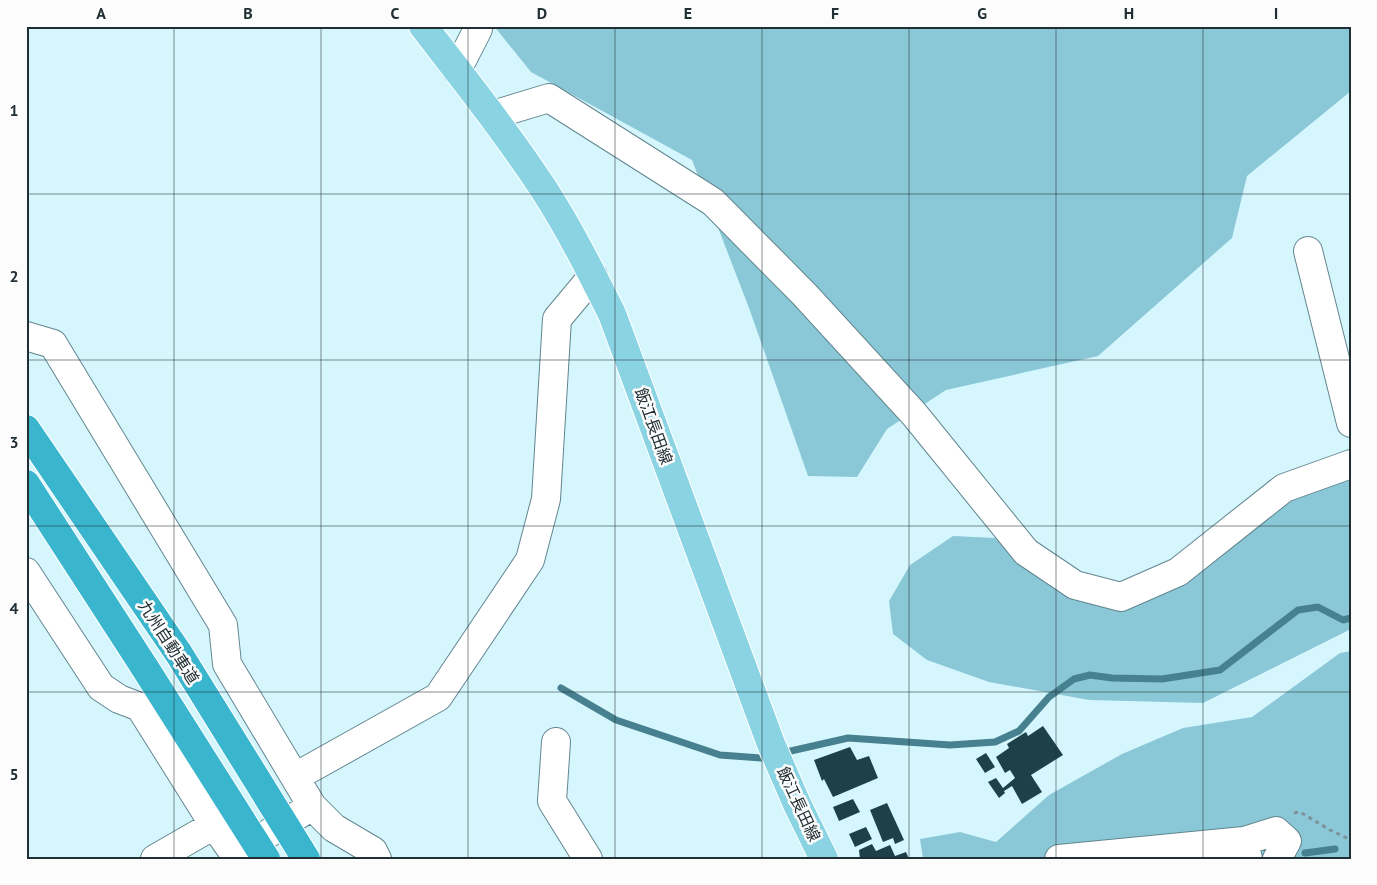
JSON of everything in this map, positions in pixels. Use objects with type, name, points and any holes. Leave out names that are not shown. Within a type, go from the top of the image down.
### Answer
[{"type":"highway","name":"九州自動車道","points":[[26,429],[179,654],[306,859]]},
{"type":"highway","points":[[26,484],[266,859]]},
{"type":"main road","name":"飯江長田線","points":[[423,26],[493,115],[544,190],[593,276],[612,314],[771,744],[797,804],[824,859]]},
{"type":"street","points":[[457,70],[478,29],[477,26]]},
{"type":"street","points":[[493,115],[549,98],[713,202],[804,295],[914,414],[1026,552],[1075,585],[1121,597],[1178,572],[1284,488],[1351,464]]},
{"type":"street","points":[[1308,251],[1351,423]]},
{"type":"street","points":[[295,777],[438,698],[530,560],[546,499],[557,319],[593,276]]},
{"type":"street","points":[[26,336],[52,344],[58,353],[223,625],[227,664],[312,806],[334,828],[373,850],[377,859]]},
{"type":"street","points":[[26,572],[101,687],[119,699],[140,707],[214,825],[237,857],[312,806]]},
{"type":"street","points":[[556,742],[552,801],[588,859]]},
{"type":"street","points":[[155,859],[214,825]]},
{"type":"street","points":[[1059,859],[1246,850],[1276,831],[1287,841],[1277,859]]},
{"type":"path","points":[[1276,831],[1286,815],[1300,812],[1351,840]]},
{"type":"shaded area","points":[[494,26],[1351,26],[1351,91],[1247,176],[1232,238],[1098,356],[946,390],[887,429],[857,477],[808,476],[749,308],[692,160],[531,72]]},
{"type":"shaded area","points":[[1351,473],[1351,629],[1203,703],[1089,700],[989,682],[927,660],[893,634],[889,601],[910,565],[953,536],[995,538],[1032,564],[1128,608],[1191,580],[1288,498]]},
{"type":"shaded area","points":[[1351,651],[1351,859],[923,859],[920,839],[960,832],[996,842],[1049,795],[1122,754],[1183,728],[1252,717],[1340,653]]},
{"type":"building","points":[[1043,726],[1063,755],[1031,775],[1042,792],[1022,804],[1012,786],[1004,791],[1005,793],[999,798],[988,782],[996,778],[1003,788],[1015,778],[1010,770],[1005,773],[996,757],[1009,748],[1007,744],[1026,732],[1028,736]]},
{"type":"building","points":[[850,747],[857,760],[869,756],[878,778],[833,797],[824,779],[822,781],[814,760]]},
{"type":"building","points":[[986,753],[995,767],[985,773],[976,759]]},
{"type":"building","points":[[853,799],[860,812],[839,821],[833,807]]},
{"type":"building","points":[[887,803],[904,840],[895,844],[893,838],[883,842],[870,810]]},
{"type":"building","points":[[866,827],[872,839],[855,847],[849,834]]},
{"type":"building","points":[[872,844],[876,851],[890,845],[895,856],[906,852],[909,859],[860,859],[859,850]]},
{"type":"waterway","points":[[782,753],[848,738],[950,745],[995,742],[1019,731],[1049,697],[1074,679],[1090,675],[1112,678],[1162,679],[1220,670],[1298,610],[1318,607],[1343,620],[1351,618]]},
{"type":"waterway","points":[[561,688],[616,720],[720,755],[761,758],[769,756]]},
{"type":"waterway","points":[[1305,853],[1335,849]]}]
